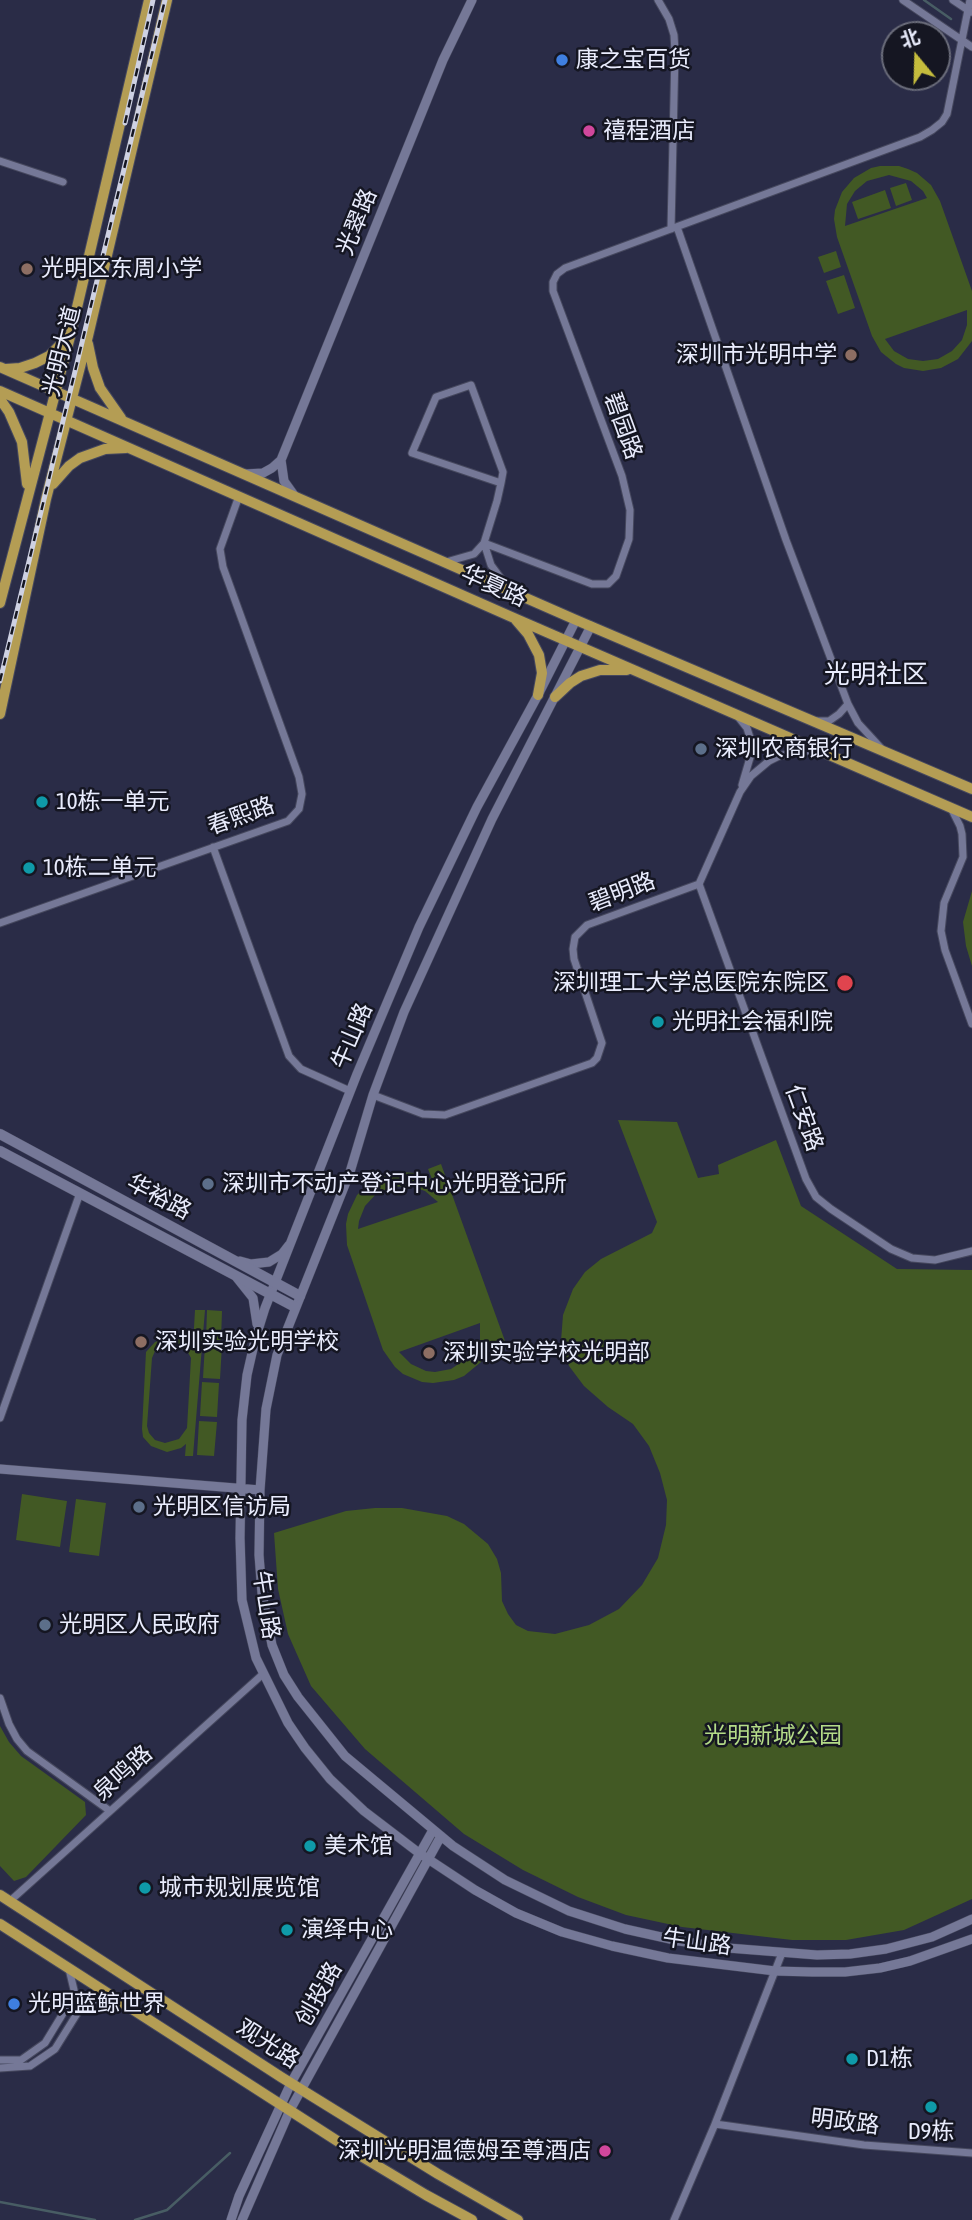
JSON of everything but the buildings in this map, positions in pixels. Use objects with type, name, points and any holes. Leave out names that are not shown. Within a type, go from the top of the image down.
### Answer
[{"type":"main road","name":"光明大道","points":[[0,603],[71,333],[149,0]]},
{"type":"main road","name":"光明大道","points":[[0,713],[46,499],[88,337],[166,0]]},
{"type":"main road","points":[[2,368],[20,368],[49,356],[71,333]]},
{"type":"main road","points":[[88,337],[93,368],[100,388],[111,406],[126,422]]},
{"type":"main road","name":"华夏路","points":[[2,368],[576,620],[972,789]]},
{"type":"main road","name":"华夏路","points":[[0,391],[972,817]]},
{"type":"main road","points":[[0,399],[13,419],[22,442],[28,492]]},
{"type":"main road","points":[[46,499],[59,475],[80,458],[105,449],[132,449]]},
{"type":"main road","points":[[514,618],[528,634],[538,655],[542,673],[538,695]]},
{"type":"main road","points":[[555,697],[570,682],[590,672],[635,670]]},
{"type":"main road","name":"华裕路","points":[[0,1134],[234,1258],[295,1307]]},
{"type":"main road","name":"华裕路","points":[[0,1151],[228,1271],[273,1289],[300,1296]]},
{"type":"main road","name":"观光路","points":[[5,1898],[301,2090],[518,2220]]},
{"type":"main road","name":"观光路","points":[[0,1924],[285,2107],[426,2195],[472,2220]]},
{"type":"street","name":"光翠路","points":[[281,460],[443,60],[472,0]]},
{"type":"street","points":[[657,0],[669,19],[674,35],[674,228],[848,704],[859,723],[884,751]]},
{"type":"street","points":[[903,0],[972,47]]},
{"type":"street","points":[[953,0],[970,11]]},
{"type":"street","name":"碧园路","points":[[484,543],[592,584],[608,584],[616,576],[629,539],[630,510],[622,476],[553,291],[556,274],[565,268],[920,137],[932,130],[943,122],[947,114],[961,40],[970,11],[970,0]]},
{"type":"street","points":[[0,160],[63,182]]},
{"type":"street","points":[[445,562],[474,554],[484,543],[501,483],[502,467],[471,385],[436,397],[412,453],[501,483]]},
{"type":"street","points":[[244,474],[262,473],[281,460]]},
{"type":"street","points":[[281,460],[284,481],[296,496]]},
{"type":"street","name":"春熙路","points":[[0,923],[288,821],[299,809],[302,794],[299,777],[223,568],[220,549],[239,496]]},
{"type":"street","points":[[484,543],[491,565],[511,591]]},
{"type":"street","name":"牛山路","points":[[576,620],[506,751],[419,927],[350,1091],[255,1340],[244,1392],[240,1489],[240,1572],[247,1628],[262,1674],[288,1724],[330,1779],[365,1811],[424,1856],[516,1913],[562,1932],[612,1946],[668,1958],[775,1971],[845,1972],[880,1968],[911,1961],[972,1939]]},
{"type":"street","name":"牛山路","points":[[591,626],[492,819],[404,1012],[373,1095],[350,1172],[282,1337],[266,1409],[260,1490],[259,1555],[262,1593],[272,1645],[285,1675],[304,1705],[345,1756],[437,1833],[505,1880],[569,1911],[625,1929],[679,1941],[782,1953],[849,1954],[886,1949],[932,1937],[972,1919]]},
{"type":"street","points":[[815,722],[829,720],[848,704]]},
{"type":"street","points":[[699,884],[740,792],[752,751],[747,728],[735,714]]},
{"type":"street","points":[[740,792],[760,768],[779,755],[822,751]]},
{"type":"street","points":[[950,807],[960,825],[963,844],[962,857],[944,903],[941,931],[945,950],[972,1024]]},
{"type":"street","points":[[213,847],[289,1056],[301,1069],[350,1091]]},
{"type":"street","points":[[962,857],[972,849]]},
{"type":"street","name":"碧明路","points":[[373,1095],[424,1114],[445,1115],[592,1063],[597,1058],[602,1043],[574,959],[575,937],[587,925],[699,884]]},
{"type":"street","name":"仁安路","points":[[699,884],[806,1179],[817,1197],[891,1249],[912,1258],[935,1260],[972,1251]]},
{"type":"street","points":[[0,1418],[80,1193]]},
{"type":"street","points":[[234,1258],[251,1264],[269,1262],[282,1254],[293,1238]]},
{"type":"street","points":[[228,1271],[245,1286],[253,1298],[257,1315],[255,1340]]},
{"type":"street","points":[[0,1469],[260,1490]]},
{"type":"street","name":"泉鸣路","points":[[5,1898],[110,1811],[262,1674]]},
{"type":"street","points":[[0,1698],[9,1724],[27,1751],[110,1811]]},
{"type":"street","name":"创投路","points":[[242,2220],[285,2107],[291,2083],[437,1833]]},
{"type":"street","name":"创投路","points":[[231,2220],[285,2107],[301,2090],[424,1856]]},
{"type":"street","points":[[674,2220],[782,1953]]},
{"type":"street","points":[[0,2060],[21,2060],[45,2043],[73,1997],[69,1968]]},
{"type":"street","points":[[0,2068],[30,2066],[55,2049],[83,2004],[110,1995]]},
{"type":"street","name":"明政路","points":[[715,2124],[864,2145],[972,2152]]},
{"type":"green space","points":[[899,166],[917,173],[931,185],[940,201],[972,291],[972,341],[958,359],[941,368],[923,371],[904,368],[881,352],[872,336],[837,237],[835,210],[842,192],[854,178],[871,168]],"holes":[[[889,175],[911,181],[927,198],[845,226],[847,204],[855,191],[867,181]],[[967,310],[967,325],[962,340],[952,351],[938,359],[908,359],[894,351],[885,339]]]},
{"type":"green space","points":[[906,183],[912,200],[896,206],[890,188]]},
{"type":"green space","points":[[885,190],[891,208],[858,219],[852,202]]},
{"type":"green space","points":[[836,251],[841,267],[824,273],[818,257]]},
{"type":"green space","points":[[844,275],[855,308],[838,314],[826,281]]},
{"type":"green space","points":[[972,891],[972,966],[963,922]]},
{"type":"green space","name":"光明新城公园","points":[[618,1120],[677,1122],[698,1178],[719,1174],[718,1165],[776,1140],[801,1206],[897,1269],[972,1270],[972,1899],[904,1930],[846,1940],[792,1940],[682,1927],[626,1915],[578,1897],[523,1870],[464,1834],[365,1749],[311,1686],[288,1634],[278,1589],[274,1533],[346,1511],[402,1508],[447,1516],[464,1524],[488,1544],[497,1559],[501,1573],[502,1601],[516,1625],[528,1631],[555,1634],[589,1625],[619,1609],[642,1585],[658,1558],[666,1525],[667,1500],[660,1473],[649,1446],[633,1424],[584,1386],[569,1366],[561,1341],[563,1315],[573,1289],[585,1272],[601,1259],[652,1233],[657,1222]]},
{"type":"green space","points":[[441,1164],[505,1341],[492,1346],[491,1344],[481,1362],[464,1376],[433,1383],[422,1382],[403,1374],[383,1350],[347,1245],[346,1224],[357,1195],[372,1181],[392,1173],[403,1172],[432,1179],[428,1169]],"holes":[[[410,1186],[425,1191],[438,1202],[358,1229],[365,1206],[377,1193],[393,1187]],[[480,1323],[480,1340],[472,1355],[451,1369],[426,1371],[411,1364],[399,1352]]]},
{"type":"green space","points":[[195,1310],[205,1310],[193,1456],[185,1456],[186,1444],[167,1452],[151,1446],[143,1437],[146,1352],[155,1342],[170,1337],[180,1337],[193,1345]],"holes":[[[175,1342],[186,1349],[191,1358],[187,1428],[179,1439],[165,1443],[155,1440],[147,1426],[152,1358],[160,1347]]]},
{"type":"green space","points":[[207,1310],[222,1311],[221,1340],[206,1340]]},
{"type":"green space","points":[[205,1344],[222,1345],[220,1379],[203,1378]]},
{"type":"green space","points":[[202,1382],[219,1383],[217,1417],[200,1416]]},
{"type":"green space","points":[[199,1421],[217,1422],[214,1456],[197,1455]]},
{"type":"green space","points":[[22,1494],[67,1501],[60,1547],[16,1540]]},
{"type":"green space","points":[[76,1499],[106,1503],[99,1556],[69,1552]]},
{"type":"green space","points":[[0,1726],[21,1756],[85,1802],[86,1815],[26,1877],[14,1881],[0,1866]]},
{"type":"waterway","points":[[924,0],[951,19]]},
{"type":"waterway","points":[[135,2220],[167,2210],[230,2153]]},
{"type":"waterway","points":[[0,2202],[95,2220]]},
{"type":"railway","points":[[125,123],[153,0]]},
{"type":"railway","points":[[0,681],[165,0]]},
{"type":"place","name":"康之宝百货","points":[[562,60]]},
{"type":"place","name":"禧程酒店","points":[[589,131]]},
{"type":"place","name":"光明区东周小学","points":[[27,269]]},
{"type":"place","name":"深圳市光明中学","points":[[851,355]]},
{"type":"place","name":"深圳农商银行","points":[[701,749]]},
{"type":"place","name":"10栋一单元","points":[[42,802]]},
{"type":"place","name":"10栋二单元","points":[[29,868]]},
{"type":"place","name":"深圳理工大学总医院东院区","points":[[845,983]]},
{"type":"place","name":"光明社会福利院","points":[[658,1022]]},
{"type":"place","name":"深圳市不动产登记中心光明登记所","points":[[208,1184]]},
{"type":"place","name":"深圳实验光明学校","points":[[141,1342]]},
{"type":"place","name":"深圳实验学校光明部","points":[[429,1353]]},
{"type":"place","name":"光明区信访局","points":[[139,1507]]},
{"type":"place","name":"光明区人民政府","points":[[45,1625]]},
{"type":"place","name":"美术馆","points":[[310,1846]]},
{"type":"place","name":"城市规划展览馆","points":[[145,1888]]},
{"type":"place","name":"演绎中心","points":[[287,1930]]},
{"type":"place","name":"光明蓝鲸世界","points":[[14,2004]]},
{"type":"place","name":"D1栋","points":[[852,2059]]},
{"type":"place","name":"D9栋","points":[[931,2107]]},
{"type":"place","name":"深圳光明温德姆至尊酒店","points":[[605,2151]]},
{"type":"district","name":"光明社区","points":[[876,675]]}]
